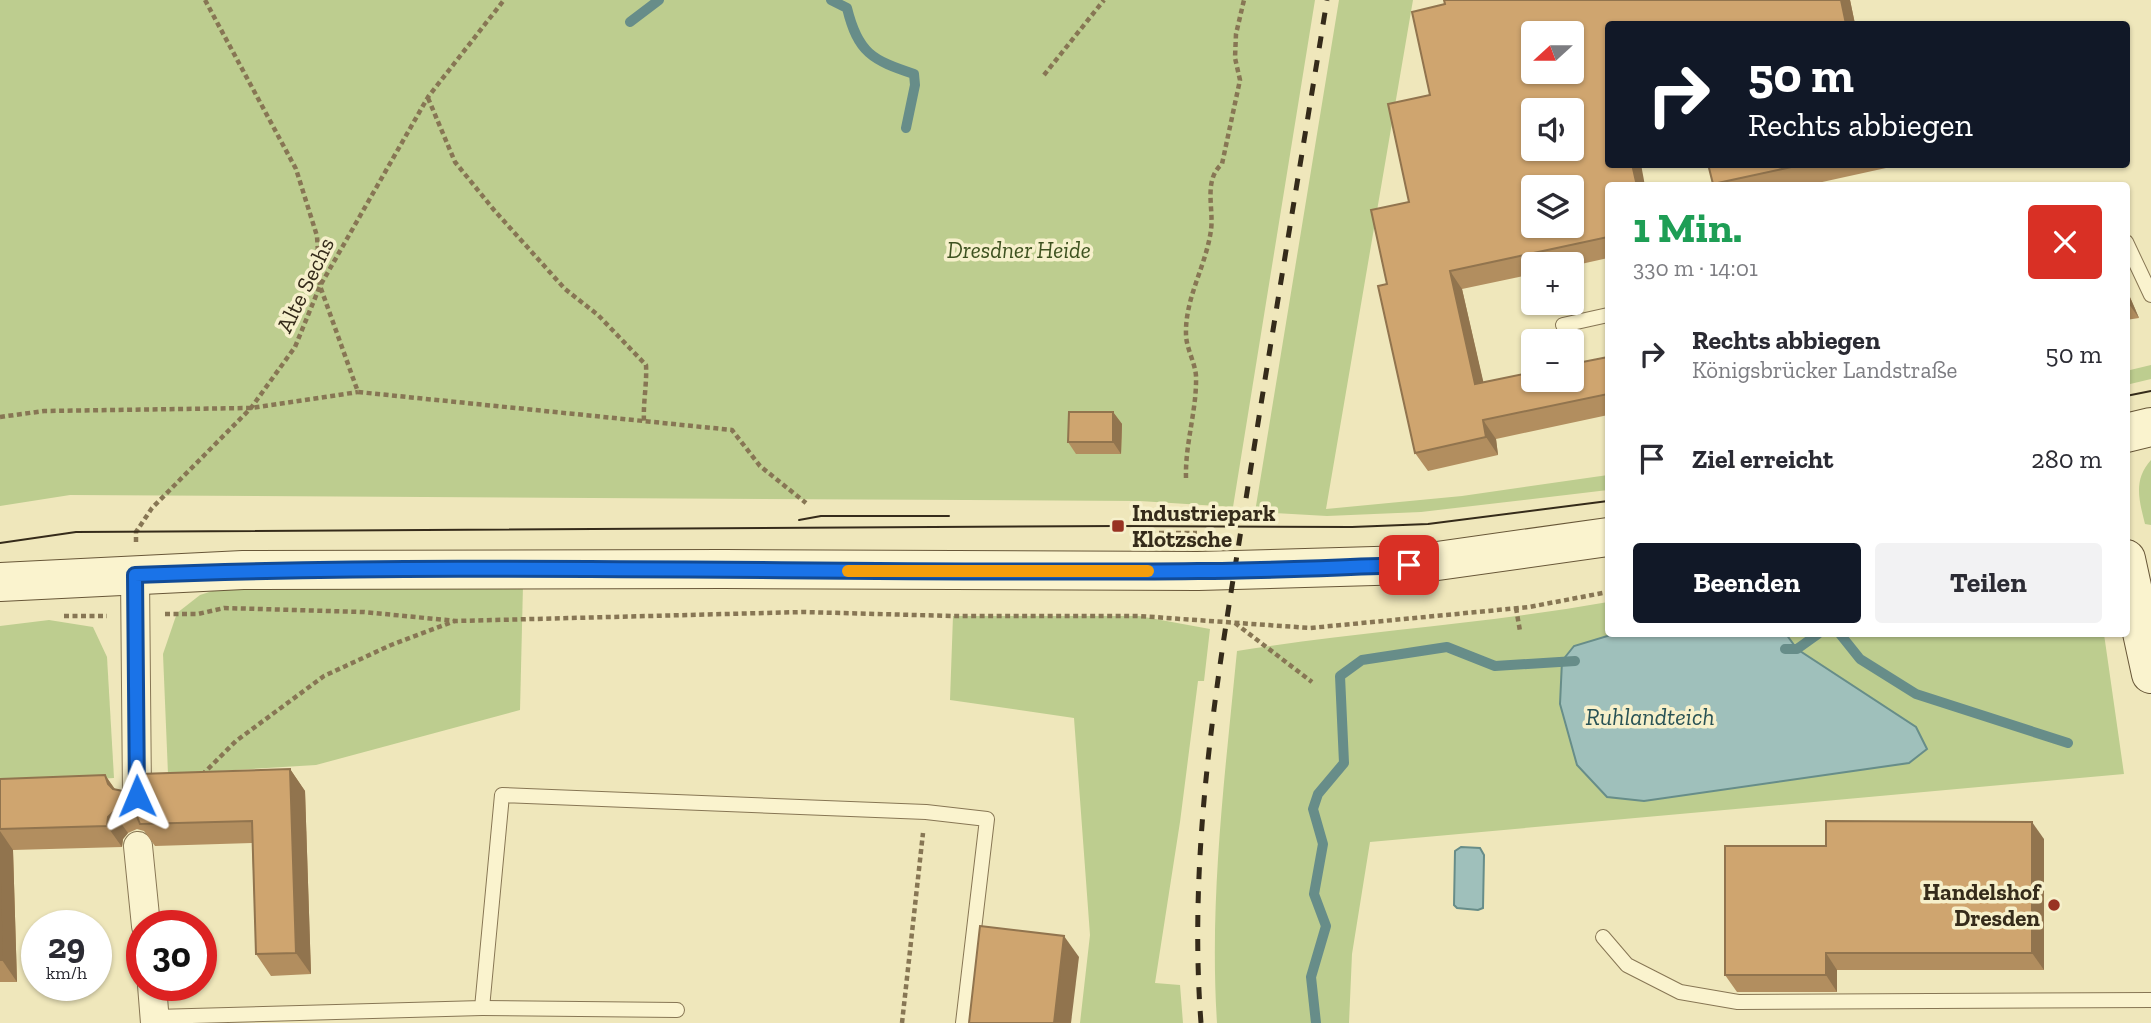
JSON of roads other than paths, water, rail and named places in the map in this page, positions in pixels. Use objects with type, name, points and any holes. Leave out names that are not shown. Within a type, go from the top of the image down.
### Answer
[{"type":"main road","points":[[2130,432],[2151,427]]},
{"type":"main road","points":[[0,582],[257,570],[1198,571],[1409,565],[1605,537]]},
{"type":"main road","points":[[2130,577],[2151,674]]},
{"type":"street","points":[[135,575],[137,796]]},
{"type":"street","points":[[138,846],[144,910]]},
{"type":"street","points":[[153,1001],[155,1020]]},
{"type":"lane","points":[[2130,250],[2151,295]]},
{"type":"lane","points":[[1563,325],[1605,316]]},
{"type":"lane","points":[[482,1008],[502,795],[926,812],[986,819],[963,1023]]},
{"type":"lane","points":[[1603,937],[1627,965],[1680,992],[1738,1002],[2151,1000]]},
{"type":"lane","points":[[155,1020],[482,1008],[677,1010]]},
{"type":"water","name":"Ruhlandteich","points":[[1605,637],[1788,637],[1797,649],[1916,727],[1927,749],[1909,763],[1644,801],[1607,797],[1577,765],[1560,704],[1562,661],[1574,646]]},
{"type":"water","points":[[1461,847],[1480,848],[1484,855],[1483,908],[1478,910],[1457,908],[1454,905],[1455,851]]},
{"type":"waterway","points":[[630,22],[659,0]]},
{"type":"waterway","points":[[831,0],[847,8],[856,35],[869,53],[887,64],[914,74],[915,85],[906,128]]},
{"type":"waterway","points":[[1785,649],[1797,649],[1814,637]]},
{"type":"waterway","points":[[1842,637],[1860,659],[1916,694],[2068,743]]},
{"type":"waterway","points":[[1316,1023],[1311,977],[1326,926],[1314,894],[1323,844],[1313,809],[1318,794],[1344,763],[1340,676],[1362,660],[1447,647],[1495,666],[1575,661]]},
{"type":"tram line","points":[[2130,395],[2151,391]]},
{"type":"tram line","points":[[0,543],[76,532],[1352,527],[1428,524],[1605,501]]},
{"type":"tram line","points":[[799,520],[821,516],[949,516]]},
{"type":"railway","points":[[1201,1023],[1198,896],[1201,833],[1214,706],[1327,0]]},
{"type":"place","name":"Industriepark Klotzsche","points":[[1118,526]]},
{"type":"place","name":"Handelshof Dresden","points":[[2054,905]]},
{"type":"park label","name":"Dresdner Heide","points":[[1019,250]]}]
